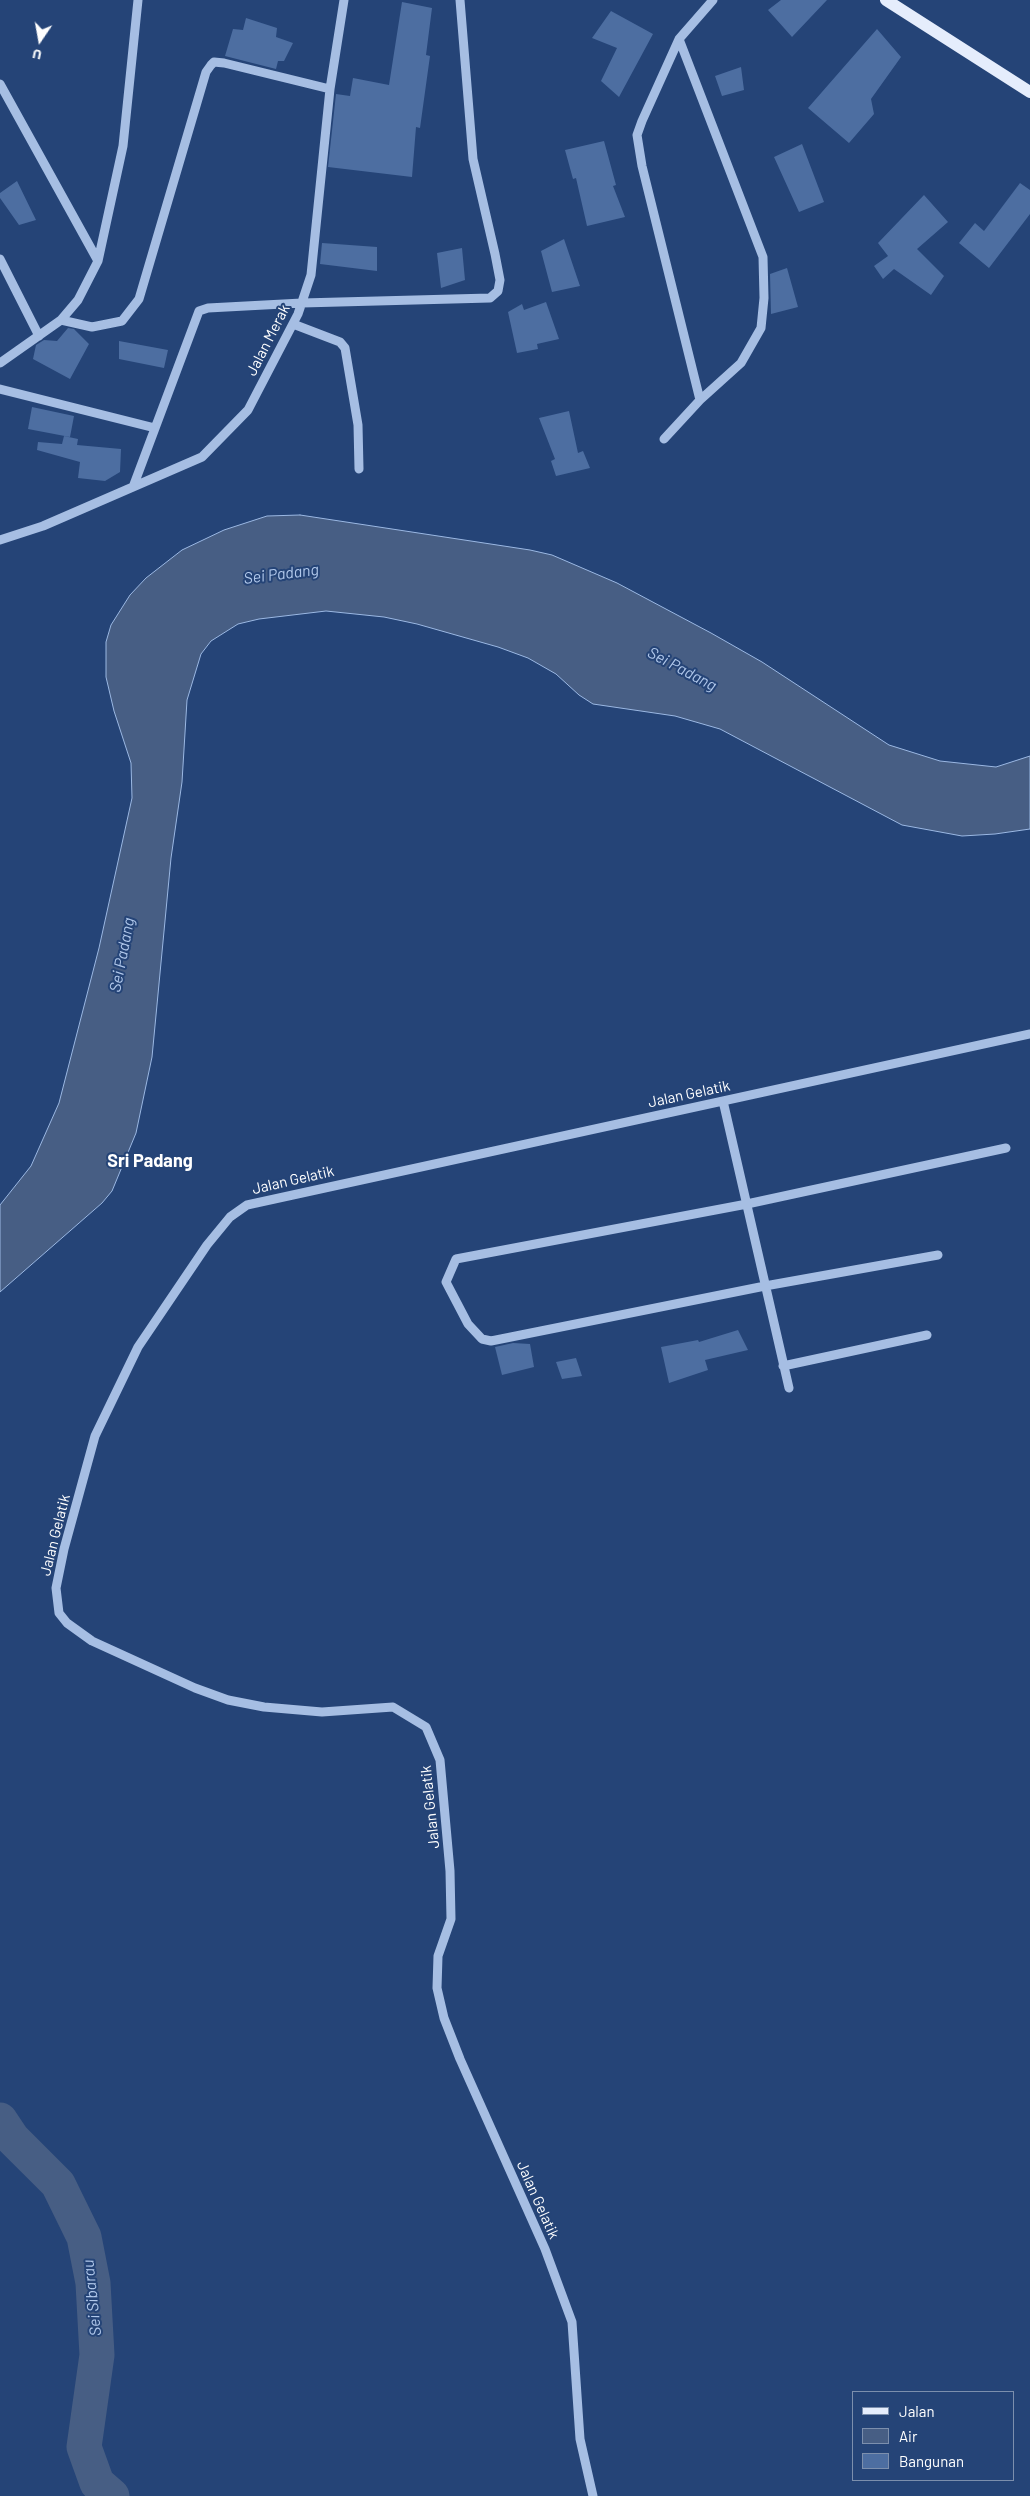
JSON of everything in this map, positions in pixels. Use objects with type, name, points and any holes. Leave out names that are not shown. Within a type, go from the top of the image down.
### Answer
[{"type":"main road","points":[[886,0],[1030,92]]},
{"type":"street","points":[[0,363],[61,320],[78,300],[98,261],[123,146],[138,0]]},
{"type":"street","name":"Jalan Merak","points":[[0,540],[43,526],[202,457],[248,410],[293,324],[311,275],[330,89],[344,0]]},
{"type":"street","points":[[133,487],[199,311],[208,308],[302,303],[490,298],[498,291],[500,280],[473,159],[460,0]]},
{"type":"street","points":[[700,400],[642,166],[637,135],[679,39],[713,0]]},
{"type":"street","points":[[664,440],[700,400],[741,363],[761,328],[764,298],[763,257],[679,39]]},
{"type":"street","points":[[61,320],[92,327],[122,321],[140,299],[206,72],[210,65],[214,62],[224,63],[330,89]]},
{"type":"street","points":[[0,84],[98,261]]},
{"type":"street","points":[[0,259],[39,336]]},
{"type":"street","points":[[293,324],[340,342],[345,348],[358,425],[359,469]]},
{"type":"street","points":[[0,389],[155,428]]},
{"type":"street","name":"Jalan Gelatik","points":[[592,2496],[580,2440],[572,2322],[545,2249],[460,2059],[444,2018],[437,1988],[438,1956],[452,1919],[450,1871],[440,1760],[426,1727],[393,1707],[322,1712],[264,1707],[228,1700],[195,1688],[92,1641],[67,1623],[59,1612],[56,1588],[64,1549],[95,1436],[138,1347],[207,1245],[230,1216],[247,1205],[308,1190],[1030,1034]]},
{"type":"street","points":[[723,1101],[789,1388]]},
{"type":"street","points":[[938,1255],[765,1286],[491,1341],[482,1339],[468,1324],[446,1282],[456,1259],[746,1204],[1006,1148]]},
{"type":"street","points":[[783,1366],[927,1335]]},
{"type":"water","name":"Sei Padang","points":[[300,515],[552,555],[617,583],[711,633],[762,662],[889,745],[940,761],[996,767],[1030,756],[1030,829],[962,836],[902,825],[720,729],[675,716],[593,704],[579,695],[556,674],[528,658],[498,647],[417,624],[384,617],[326,611],[259,619],[238,624],[211,641],[201,654],[187,700],[182,782],[171,858],[152,1057],[136,1133],[112,1191],[102,1203],[0,1292],[0,1205],[31,1166],[59,1103],[99,948],[132,798],[131,763],[114,711],[106,677],[106,642],[111,625],[130,595],[146,578],[182,550],[224,530],[267,516]]},
{"type":"building","points":[[781,0],[827,0],[792,37],[768,10]]},
{"type":"building","points":[[402,2],[432,8],[426,55],[430,56],[420,128],[416,127],[412,177],[328,167],[336,94],[350,96],[353,78],[389,85]]},
{"type":"building","points":[[611,11],[653,34],[619,97],[601,81],[617,48],[592,38]]},
{"type":"building","points":[[246,18],[277,28],[276,37],[293,43],[284,61],[278,61],[276,69],[225,56],[233,29],[243,30]]},
{"type":"building","points":[[877,29],[901,57],[871,99],[874,114],[849,143],[808,108]]},
{"type":"building","points":[[741,67],[744,90],[722,96],[715,76]]},
{"type":"building","points":[[604,141],[616,185],[613,186],[625,217],[587,226],[576,178],[573,179],[565,150]]},
{"type":"building","points":[[802,144],[824,202],[799,212],[774,157]]},
{"type":"building","points":[[17,181],[36,220],[19,225],[0,198],[0,193]]},
{"type":"building","points":[[1020,183],[1030,190],[1030,214],[989,268],[959,243],[975,223],[984,231]]},
{"type":"building","points":[[924,195],[948,222],[917,249],[944,276],[931,295],[894,269],[883,279],[874,266],[888,256],[878,243]]},
{"type":"building","points":[[564,239],[580,286],[552,292],[541,251]]},
{"type":"building","points":[[322,243],[377,247],[377,271],[320,264]]},
{"type":"building","points":[[462,248],[465,280],[441,288],[437,253]]},
{"type":"building","points":[[787,268],[798,307],[771,314],[770,274]]},
{"type":"building","points":[[546,302],[559,339],[537,344],[538,349],[517,353],[508,312],[522,304],[524,310]]},
{"type":"building","points":[[68,328],[74,329],[89,344],[70,379],[33,359],[36,345],[44,340],[57,341]]},
{"type":"building","points":[[119,341],[168,350],[164,368],[119,359]]},
{"type":"building","points":[[32,407],[74,416],[70,437],[28,429]]},
{"type":"building","points":[[569,411],[578,453],[583,451],[590,468],[556,476],[551,461],[555,459],[539,418]]},
{"type":"building","points":[[64,436],[78,439],[77,445],[121,449],[120,472],[105,481],[78,478],[80,462],[37,450],[38,442],[62,444]]},
{"type":"building","points":[[738,1330],[748,1350],[705,1360],[708,1370],[669,1383],[661,1347],[698,1340],[699,1342]]},
{"type":"building","points":[[513,1343],[530,1344],[534,1367],[502,1375],[495,1347]]},
{"type":"building","points":[[576,1358],[582,1376],[562,1379],[556,1362]]},
{"type":"waterway","name":"Sei Sibarau","points":[[0,2120],[12,2138],[58,2184],[84,2237],[93,2283],[97,2355],[84,2447],[97,2483],[112,2496]]},
{"type":"district","name":"Sri Padang","points":[[150,1161]]}]
